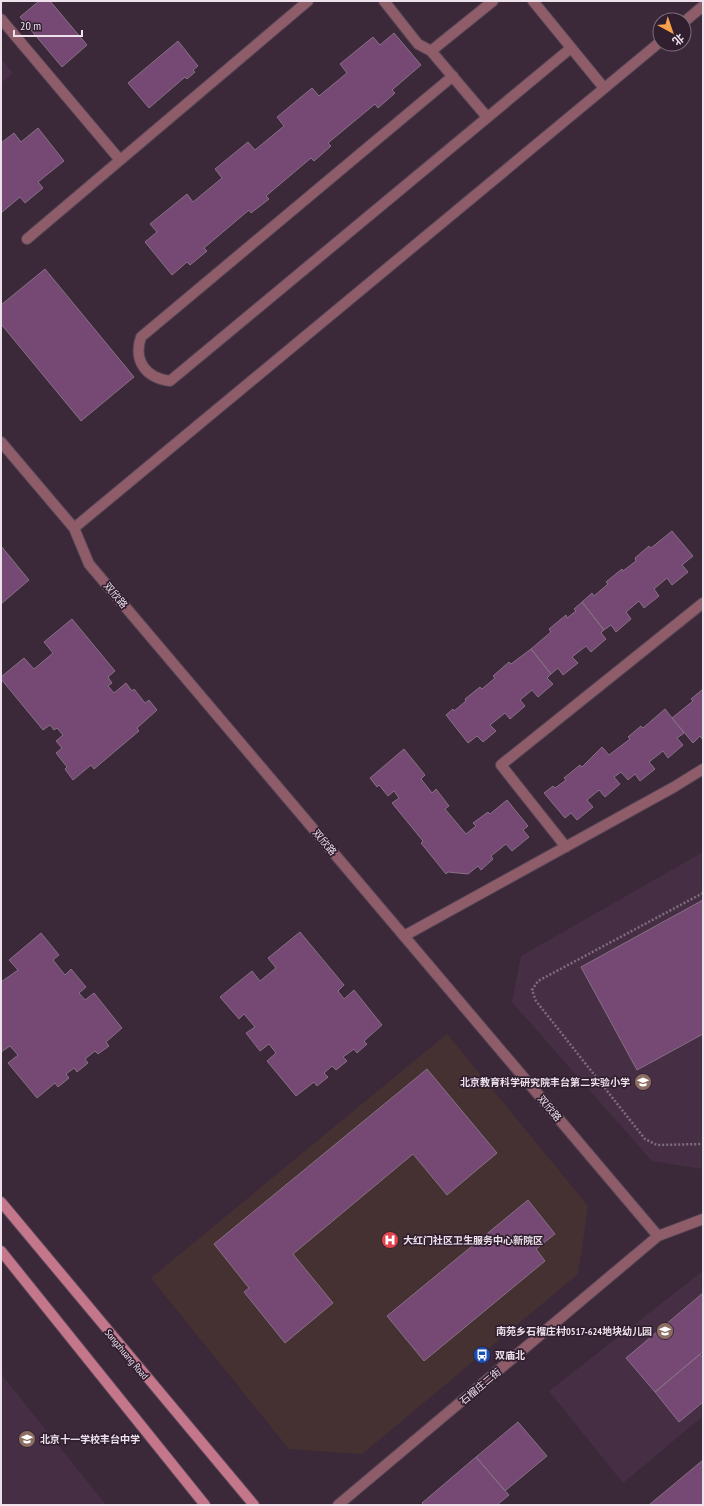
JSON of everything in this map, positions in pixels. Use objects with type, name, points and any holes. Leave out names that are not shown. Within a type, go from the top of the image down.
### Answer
[{"type":"main road","name":"Songzhuang Road","points":[[1,1202],[254,1505]]},
{"type":"main road","points":[[1,1251],[205,1505]]},
{"type":"street","points":[[26,239],[308,1]]},
{"type":"street","points":[[384,1],[418,44],[431,51],[487,117]]},
{"type":"street","points":[[431,51],[493,1]]},
{"type":"street","points":[[533,1],[604,88]]},
{"type":"street","points":[[692,15],[703,6]]},
{"type":"street","points":[[1,18],[120,160]]},
{"type":"street","points":[[453,76],[141,337],[138,346],[138,355],[146,371],[152,377],[170,381],[571,48]]},
{"type":"street","points":[[74,528],[652,49]]},
{"type":"street","name":"双欣路","points":[[1,442],[74,528],[90,564],[658,1236]]},
{"type":"street","points":[[566,847],[501,765],[703,603]]},
{"type":"street","points":[[404,936],[674,787],[703,769]]},
{"type":"street","name":"石榴庄二街","points":[[338,1505],[658,1236],[703,1219]]},
{"type":"path","points":[[703,893],[538,981],[532,990],[536,1001],[645,1139],[657,1145],[703,1144]]},
{"type":"shaded area","points":[[1,59],[13,73],[1,83]]},
{"type":"shaded area","name":"北京教育科学研究院丰台第二实验小学","points":[[703,852],[703,1169],[652,1161],[512,1002],[521,956]]},
{"type":"shaded area","name":"大红门社区卫生服务中心新院区","points":[[447,1034],[588,1206],[578,1274],[362,1454],[289,1449],[151,1278]]},
{"type":"shaded area","name":"南苑乡石榴庄村0517-624地块幼儿园","points":[[703,1271],[703,1416],[623,1483],[549,1391]]},
{"type":"shaded area","name":"北京十一学校丰台中学","points":[[1,1374],[106,1505],[1,1505]]},
{"type":"building","points":[[39,1],[50,1],[87,45],[62,67],[20,17]]},
{"type":"building","points":[[394,33],[421,65],[392,90],[395,93],[378,108],[375,104],[328,143],[331,146],[314,161],[311,158],[266,196],[269,199],[251,213],[249,210],[204,248],[207,251],[190,265],[187,262],[172,275],[145,242],[157,232],[150,224],[187,194],[193,202],[222,178],[215,169],[248,142],[255,150],[284,126],[277,117],[312,88],[319,96],[347,73],[340,64],[373,37],[380,45]]},
{"type":"building","points":[[178,41],[198,66],[193,70],[195,72],[187,79],[185,77],[149,108],[128,83]]},
{"type":"building","points":[[38,128],[64,161],[38,182],[43,188],[25,203],[20,197],[1,213],[1,143],[14,133],[21,142]]},
{"type":"building","points":[[45,269],[134,377],[81,421],[1,324],[1,305]]},
{"type":"building","points":[[672,531],[693,556],[682,565],[688,572],[672,585],[667,578],[654,589],[659,596],[644,608],[639,601],[626,612],[631,619],[616,632],[611,625],[604,630],[582,602],[592,593],[594,596],[608,584],[606,582],[622,569],[623,571],[636,561],[635,558],[649,546],[651,548]]},
{"type":"building","points":[[1,546],[29,580],[1,604]]},
{"type":"building","points":[[582,602],[604,630],[601,633],[606,639],[591,652],[586,646],[572,657],[578,663],[563,675],[558,668],[551,674],[531,649],[551,632],[549,629],[566,615],[567,618],[576,611],[574,609]]},
{"type":"building","points":[[72,619],[115,671],[108,677],[112,683],[108,686],[114,693],[126,683],[132,691],[134,689],[145,703],[149,700],[157,710],[137,728],[139,731],[94,769],[91,765],[73,780],[65,769],[67,767],[56,753],[62,748],[56,741],[63,735],[57,728],[54,730],[50,725],[43,730],[1,679],[1,677],[24,658],[34,669],[53,653],[44,642]]},
{"type":"building","points":[[531,649],[551,674],[547,678],[553,684],[538,697],[532,690],[520,700],[525,706],[510,719],[505,713],[490,725],[496,731],[483,742],[477,736],[468,743],[446,715],[453,709],[454,711],[466,701],[465,699],[480,687],[482,689],[495,678],[493,676],[509,662],[511,664]]},
{"type":"building","points":[[703,689],[703,740],[700,736],[693,743],[672,718],[693,701],[691,699]]},
{"type":"building","points":[[665,709],[684,733],[677,738],[683,745],[668,758],[663,751],[649,762],[655,769],[640,781],[635,774],[628,780],[621,772],[614,777],[620,784],[605,797],[599,790],[587,800],[593,807],[577,820],[571,813],[565,818],[544,793],[553,786],[555,788],[566,780],[564,778],[580,765],[582,767],[602,747],[609,755],[630,739],[628,737],[641,726],[643,728]]},
{"type":"building","points":[[404,749],[425,775],[421,779],[432,793],[436,789],[449,806],[445,809],[466,834],[476,826],[473,823],[488,812],[490,814],[507,800],[528,826],[523,830],[529,837],[512,851],[506,844],[491,856],[493,859],[481,870],[478,866],[468,874],[448,872],[446,874],[421,843],[423,841],[392,803],[399,798],[394,791],[388,796],[379,785],[377,787],[370,778]]},
{"type":"building","points":[[703,900],[703,1034],[637,1070],[581,967]]},
{"type":"building","points":[[300,932],[344,985],[338,991],[344,999],[354,990],[382,1025],[364,1041],[367,1044],[357,1053],[354,1049],[343,1057],[347,1061],[336,1070],[332,1066],[324,1073],[328,1077],[317,1086],[314,1082],[296,1096],[267,1061],[276,1053],[269,1044],[260,1051],[246,1033],[255,1027],[244,1014],[239,1019],[220,997],[252,971],[260,981],[276,968],[268,958]]},
{"type":"building","points":[[41,933],[59,955],[53,960],[65,975],[71,969],[86,987],[79,993],[85,1000],[94,993],[122,1028],[106,1042],[109,1046],[98,1054],[95,1051],[85,1059],[88,1063],[77,1072],[74,1068],[66,1074],[69,1078],[58,1087],[55,1083],[37,1098],[8,1063],[18,1055],[10,1046],[1,1052],[1,982],[18,970],[9,960]]},
{"type":"building","points":[[427,1069],[497,1153],[447,1195],[413,1154],[293,1254],[333,1303],[285,1343],[244,1292],[249,1288],[214,1244]]},
{"type":"building","points":[[528,1200],[555,1234],[536,1249],[545,1261],[424,1361],[387,1316]]},
{"type":"building","points":[[703,1293],[703,1352],[655,1392],[626,1358]]},
{"type":"building","points":[[700,1354],[703,1358],[703,1402],[679,1422],[655,1392]]},
{"type":"building","points":[[518,1422],[547,1456],[505,1491],[476,1457]]},
{"type":"building","points":[[476,1457],[509,1495],[497,1505],[424,1505],[422,1503]]},
{"type":"building","points":[[703,1460],[703,1505],[649,1505]]},
{"type":"place","name":"北京教育科学研究院丰台第二实验小学","points":[[643,1082]]},
{"type":"place","name":"大红门社区卫生服务中心新院区","points":[[390,1240]]},
{"type":"place","name":"南苑乡石榴庄村0517-624地块幼儿园","points":[[665,1331]]},
{"type":"place","name":"双庙北","points":[[482,1355]]},
{"type":"place","name":"北京十一学校丰台中学","points":[[27,1439]]}]
